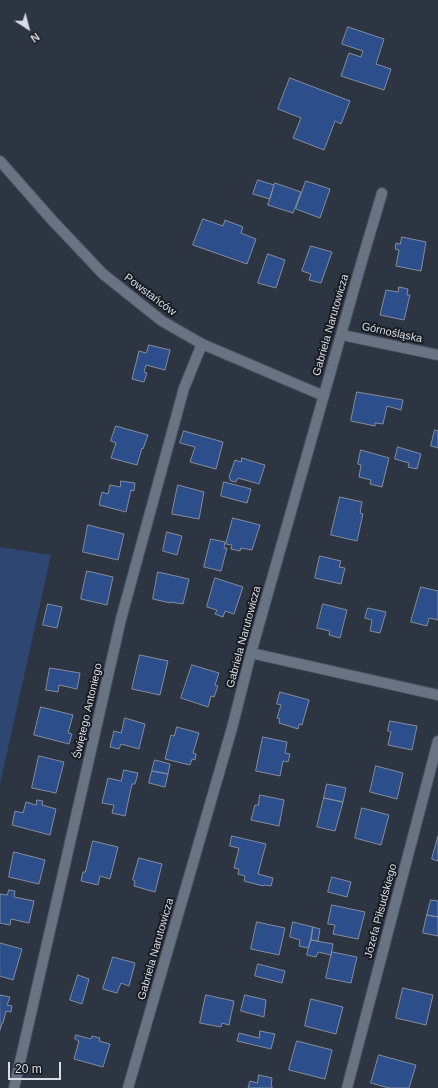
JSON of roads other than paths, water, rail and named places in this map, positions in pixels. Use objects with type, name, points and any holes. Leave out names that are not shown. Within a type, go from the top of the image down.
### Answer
[{"type":"street","name":"Powstańców","points":[[0,161],[52,220],[103,274],[162,321],[202,344],[324,396]]},
{"type":"street","name":"Gabriela Narutowicza","points":[[128,1088],[232,728],[251,653],[382,193]]},
{"type":"street","name":"Górnośląska","points":[[342,335],[438,355]]},
{"type":"street","name":"Świętego Antoniego","points":[[14,1088],[121,619],[184,388],[202,344]]},
{"type":"street","points":[[251,653],[438,695]]},
{"type":"street","name":"Józefa Piłsudskiego","points":[[347,1088],[438,741]]}]
